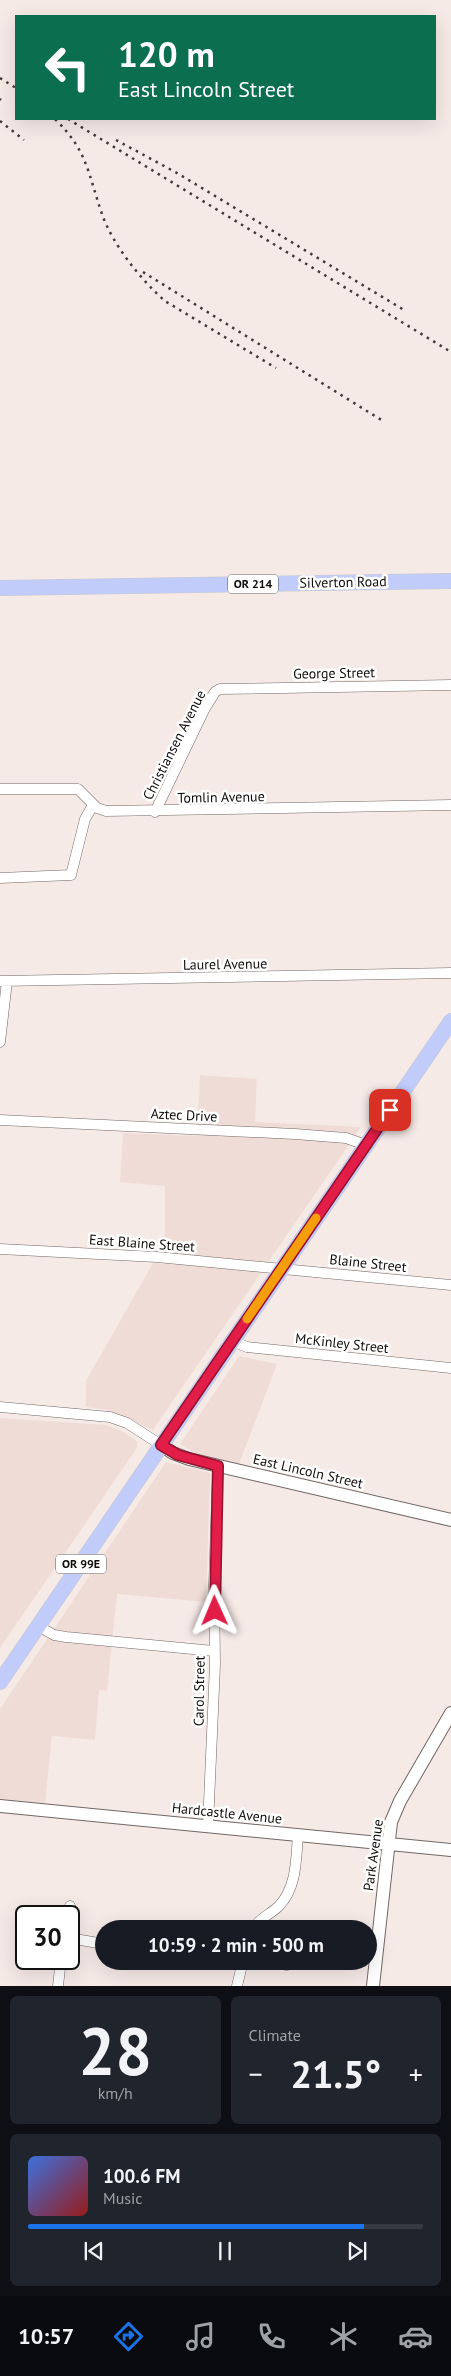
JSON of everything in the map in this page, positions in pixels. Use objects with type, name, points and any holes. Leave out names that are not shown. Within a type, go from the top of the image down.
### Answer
[{"type":"main road","name":"Silverton Road","points":[[0,588],[451,581]]},
{"type":"main road","name":"OR 99E","points":[[0,1682],[451,1021]]},
{"type":"street","name":"George Street","points":[[217,690],[451,685]]},
{"type":"street","name":"Christiansen Avenue","points":[[155,812],[205,708],[217,690]]},
{"type":"street","name":"Tomlin Avenue","points":[[0,789],[78,789],[93,805],[106,811],[155,812],[451,806]]},
{"type":"street","points":[[0,878],[71,875],[85,819],[93,805]]},
{"type":"street","name":"Laurel Avenue","points":[[4,981],[451,973]]},
{"type":"street","points":[[0,1042],[4,981]]},
{"type":"street","name":"Aztec Drive","points":[[0,1120],[295,1134],[346,1138],[366,1145]]},
{"type":"street","name":"East Blaine Street","points":[[0,1249],[156,1257],[282,1268]]},
{"type":"street","name":"Blaine Street","points":[[282,1268],[451,1285]]},
{"type":"street","name":"McKinley Street","points":[[232,1342],[247,1347],[451,1368]]},
{"type":"street","points":[[0,1407],[110,1417],[127,1423],[161,1445]]},
{"type":"street","name":"East Lincoln Street","points":[[161,1445],[178,1455],[218,1466],[451,1520]]},
{"type":"street","name":"Carol Street","points":[[208,1826],[218,1466]]},
{"type":"street","points":[[38,1626],[54,1635],[214,1650]]},
{"type":"street","name":"Park Avenue","points":[[373,1986],[387,1844],[395,1810],[451,1713]]},
{"type":"street","name":"Hardcastle Avenue","points":[[0,1806],[451,1850]]},
{"type":"street","points":[[261,1920],[278,1908],[290,1890],[298,1835]]},
{"type":"street","points":[[80,1940],[95,1942]]},
{"type":"street","points":[[58,1986],[60,1970]]},
{"type":"street","points":[[237,1986],[241,1970]]},
{"type":"shaded area","points":[[200,1075],[257,1079],[255,1122],[361,1127],[153,1430],[108,1410],[86,1407],[86,1381],[153,1263],[165,1264],[165,1186],[120,1182],[123,1133],[197,1136]]},
{"type":"shaded area","points":[[239,1356],[277,1364],[239,1464],[198,1455],[180,1444]]},
{"type":"shaded area","points":[[0,1418],[106,1425],[122,1431],[137,1441],[137,1448],[0,1648]]},
{"type":"shaded area","points":[[166,1462],[210,1473],[206,1602],[117,1594],[107,1691],[99,1690],[95,1740],[52,1736],[45,1803],[0,1799],[0,1709]]},
{"type":"railway","points":[[0,78],[15,87]]},
{"type":"railway","points":[[56,120],[74,142],[86,163],[102,214],[113,237],[120,249],[147,283],[165,301],[276,368]]},
{"type":"railway","points":[[70,120],[451,352]]},
{"type":"railway","points":[[0,121],[24,140]]},
{"type":"railway","points":[[116,140],[177,173],[404,310]]},
{"type":"railway","points":[[143,272],[383,421]]},
{"type":"slow traffic","points":[[247,1319],[316,1218]]},
{"type":"route","points":[[215,1611],[216,1592],[214,1584],[218,1466],[178,1455],[161,1445],[390,1110]]}]
